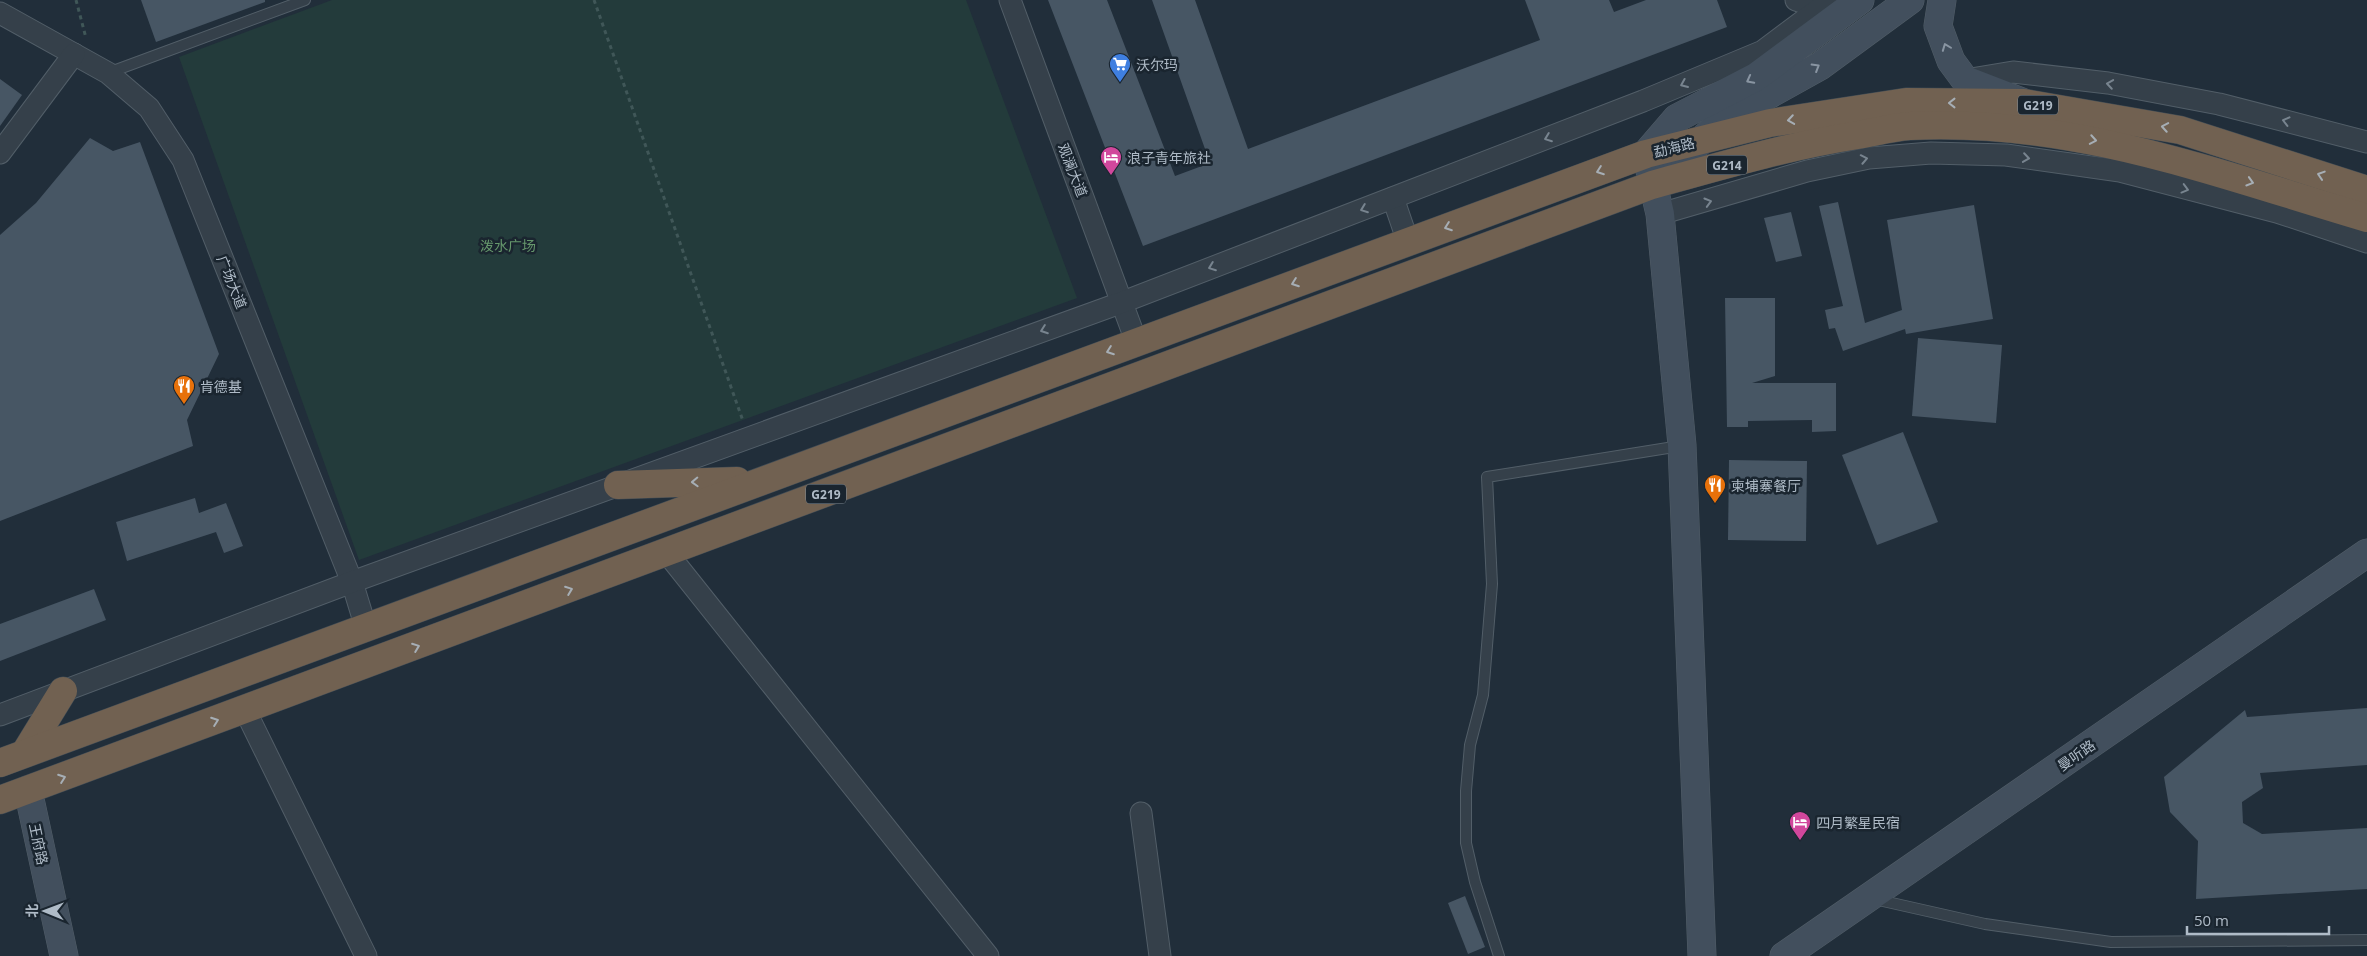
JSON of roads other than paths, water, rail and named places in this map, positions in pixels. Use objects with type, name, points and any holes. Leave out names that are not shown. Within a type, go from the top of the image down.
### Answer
[{"type":"highway","name":"G219","points":[[1702,140],[1770,123],[1906,102],[2024,103],[2180,130],[2367,190]]},
{"type":"highway","name":"G219","points":[[1802,144],[1908,126],[1970,126],[2036,131],[2098,141],[2180,160],[2367,226]]},
{"type":"highway","name":"勐海路","points":[[1646,154],[1702,140]]},
{"type":"highway","name":"G214","points":[[1652,185],[1802,144]]},
{"type":"highway","name":"G219","points":[[0,763],[1136,341],[1646,154]]},
{"type":"highway","name":"G219","points":[[0,800],[378,661],[1652,185]]},
{"type":"highway","points":[[618,485],[761,480]]},
{"type":"highway","points":[[366,628],[378,661]]},
{"type":"highway","points":[[25,753],[63,691]]},
{"type":"street","name":"观澜大道","points":[[1010,0],[1136,341]]},
{"type":"street","points":[[1796,0],[1826,4]]},
{"type":"street","points":[[1702,956],[1682,445],[1660,214],[1646,154],[1677,118],[1756,77],[1860,0]]},
{"type":"street","points":[[1652,185],[1725,119],[1820,66],[1910,0]]},
{"type":"street","points":[[1942,0],[1938,26],[1951,61],[1965,80],[2024,103]]},
{"type":"street","points":[[0,715],[352,582],[1123,302],[1643,101],[1763,51],[1826,4]]},
{"type":"street","name":"广场大道","points":[[0,13],[91,63],[149,108],[184,160],[352,582],[366,628]]},
{"type":"street","points":[[0,153],[91,63]]},
{"type":"street","points":[[1965,80],[2014,72],[2108,83],[2219,104],[2367,142]]},
{"type":"street","points":[[1660,214],[1808,171],[1870,158],[1931,152],[2006,155],[2120,171],[2277,212],[2367,226]]},
{"type":"street","points":[[1393,198],[1408,242]]},
{"type":"street","points":[[667,553],[988,956]]},
{"type":"street","name":"曼听路","points":[[1784,956],[2367,553]]},
{"type":"street","points":[[245,710],[366,956]]},
{"type":"street","name":"王府路","points":[[28,790],[64,956]]},
{"type":"street","points":[[1141,813],[1160,956]]},
{"type":"lane","points":[[91,63],[305,0]]},
{"type":"lane","points":[[1499,956],[1475,882],[1466,843],[1466,791],[1470,745],[1483,695],[1491,594],[1487,477],[1682,445]]},
{"type":"lane","points":[[1868,898],[1985,924],[2111,942],[2367,940]]},
{"type":"place","name":"沃尔玛","points":[[1120,83]]},
{"type":"place","name":"浪子青年旅社","points":[[1111,176]]},
{"type":"place","name":"肯德基","points":[[184,405]]},
{"type":"place","name":"柬埔寨餐厅","points":[[1715,504]]},
{"type":"place","name":"四月繁星民宿","points":[[1800,841]]},
{"type":"park label","name":"泼水广场","points":[[508,245]]}]
